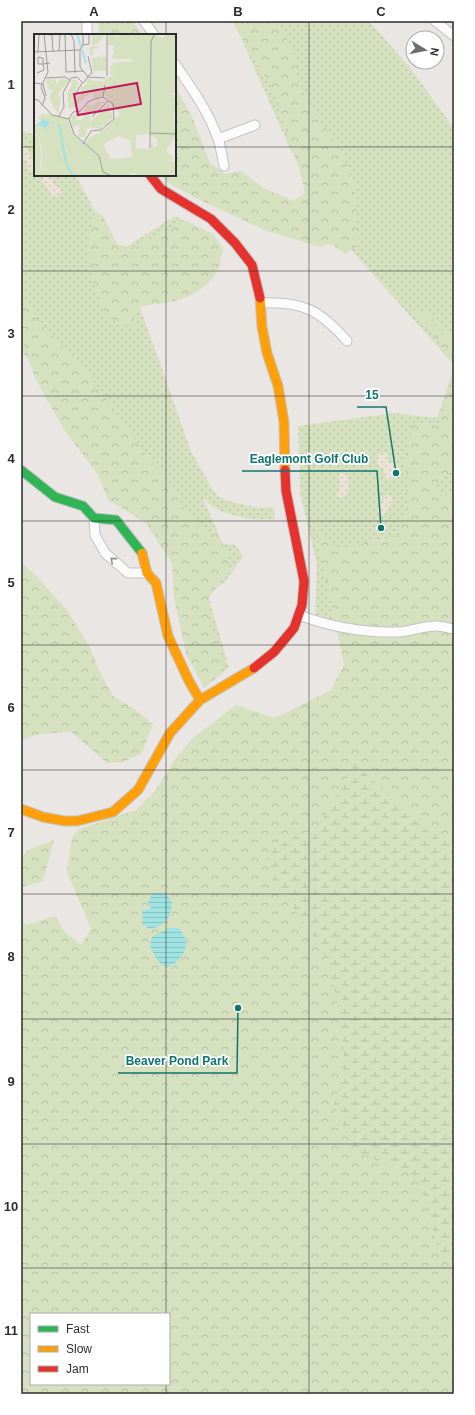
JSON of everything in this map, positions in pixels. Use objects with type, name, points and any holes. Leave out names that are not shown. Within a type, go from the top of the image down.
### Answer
[{"type":"street","points":[[87,34],[88,21]]},
{"type":"street","points":[[144,21],[153,34]]},
{"type":"street","points":[[435,21],[454,36]]},
{"type":"street","points":[[176,65],[196,95],[210,120],[218,139],[224,166]]},
{"type":"street","points":[[218,139],[255,125]]},
{"type":"street","points":[[21,809],[64,821],[77,820],[113,812],[138,790],[170,733],[200,700],[249,672],[274,652],[294,628],[302,605],[304,581],[286,491],[284,422],[278,386],[267,353],[262,327],[261,303],[252,265],[235,243],[211,219],[161,189],[151,176]]},
{"type":"street","points":[[261,303],[286,303],[306,307],[333,325],[347,341]]},
{"type":"street","points":[[21,470],[55,497],[83,506],[94,518],[116,520],[142,551],[147,573],[156,583],[168,636],[189,681],[200,700]]},
{"type":"street","points":[[94,518],[94,535],[105,553],[128,572],[147,573]]},
{"type":"street","points":[[299,615],[315,621],[346,628],[374,631],[400,632],[436,626],[454,629]]},
{"type":"green space","points":[[99,21],[133,21],[141,34],[99,34]]},
{"type":"green space","points":[[232,21],[369,21],[405,62],[405,70],[412,70],[454,129],[454,365],[347,245],[291,151],[237,29]]},
{"type":"green space","points":[[233,21],[275,21],[299,64],[296,78],[315,113],[343,153],[350,176],[355,186],[358,232],[358,245],[345,254],[337,247],[328,244],[321,247],[267,231],[200,200],[170,184],[161,176],[176,176],[176,88],[193,119],[210,163],[225,174],[241,171],[265,189],[294,201],[305,193],[299,168],[271,87],[248,50]]},
{"type":"green space","points":[[21,130],[34,135],[34,176],[76,176],[118,252],[175,216],[208,235],[224,250],[194,293],[140,307],[191,451],[213,490],[218,496],[228,501],[260,508],[273,507],[275,519],[253,519],[228,514],[212,506],[203,498],[223,544],[236,545],[243,557],[224,583],[207,592],[229,668],[223,671],[169,558],[125,492],[21,350]]},
{"type":"green space","points":[[95,211],[103,216],[117,244],[134,248],[184,220],[213,234],[222,247],[220,265],[211,280],[198,291],[182,299],[148,305],[134,312],[135,329],[107,317],[93,282],[87,242]]},
{"type":"green space","points":[[21,298],[25,299],[41,324],[82,365],[150,460],[175,488],[186,512],[201,529],[218,534],[231,562],[223,579],[209,597],[210,628],[217,643],[225,671],[204,688],[186,654],[174,598],[172,561],[150,525],[108,500],[98,475],[63,428],[34,376],[21,334]]},
{"type":"green space","points":[[412,310],[425,311],[454,341],[454,360]]},
{"type":"green space","points":[[454,368],[454,569],[417,627],[328,622],[315,616],[317,565],[300,493],[298,426],[394,413],[437,418]]},
{"type":"green space","points":[[454,389],[454,469],[436,485],[454,501],[454,1394],[21,1394],[21,921],[26,925],[56,916],[65,932],[81,945],[91,929],[67,872],[72,837],[79,829],[136,810],[155,791],[176,758],[193,738],[236,705],[275,718],[331,690],[344,664],[314,522],[338,549],[399,535],[408,504],[405,458],[413,422],[438,424]]},
{"type":"green space","points":[[21,562],[38,578],[67,610],[89,646],[102,676],[113,696],[136,710],[153,724],[142,753],[123,762],[107,763],[71,732],[40,734],[21,740]]},
{"type":"green space","points":[[355,763],[424,829],[454,841],[454,1269],[441,1259],[419,1178],[353,1150],[334,1104],[343,1072],[344,1049],[335,992],[323,949],[273,880],[267,860],[268,850],[319,825]]},
{"type":"green space","points":[[54,840],[43,881],[21,887],[21,858],[28,850]]},
{"type":"sand","points":[[26,146],[30,157],[34,159],[34,171],[29,169],[26,160],[21,159],[21,147]]},
{"type":"sand","points":[[44,176],[52,176],[53,184],[61,189],[62,193],[57,196],[51,196],[48,188],[42,181]]},
{"type":"sand","points":[[380,453],[387,453],[388,462],[395,464],[397,472],[391,480],[386,478],[383,467],[379,467],[378,465],[377,458]]},
{"type":"sand","points":[[340,473],[346,473],[349,487],[346,495],[339,498],[337,496],[337,491],[341,488],[339,477]]},
{"type":"sand","points":[[390,495],[393,499],[386,513],[382,516],[378,511],[378,508],[383,503],[384,496]]},
{"type":"water","points":[[153,893],[165,893],[172,902],[169,917],[166,921],[160,926],[149,929],[143,924],[142,911],[151,908],[148,902]]},
{"type":"water","points":[[169,928],[179,928],[187,941],[181,958],[166,968],[157,960],[150,946],[152,937]]},
{"type":"traffic: fast","points":[[21,470],[55,497],[83,506],[94,518],[116,520],[142,553]]},
{"type":"traffic: slow","points":[[260,298],[262,327],[267,353],[278,386],[284,422],[285,470]]},
{"type":"traffic: slow","points":[[142,553],[147,573],[156,583],[168,636],[189,681],[200,700]]},
{"type":"traffic: slow","points":[[21,809],[43,817],[64,821],[77,821],[113,812],[138,790],[170,733],[200,700],[254,668]]},
{"type":"traffic: jam","points":[[151,176],[161,189],[211,219],[235,243],[252,265],[260,298]]},
{"type":"traffic: jam","points":[[254,668],[274,652],[294,628],[302,605],[304,581],[286,491],[285,470]]},
{"type":"place","name":"15","points":[[396,473]]},
{"type":"place","name":"Eaglemont Golf Club","points":[[381,528]]},
{"type":"place","name":"Beaver Pond Park","points":[[238,1008]]}]
